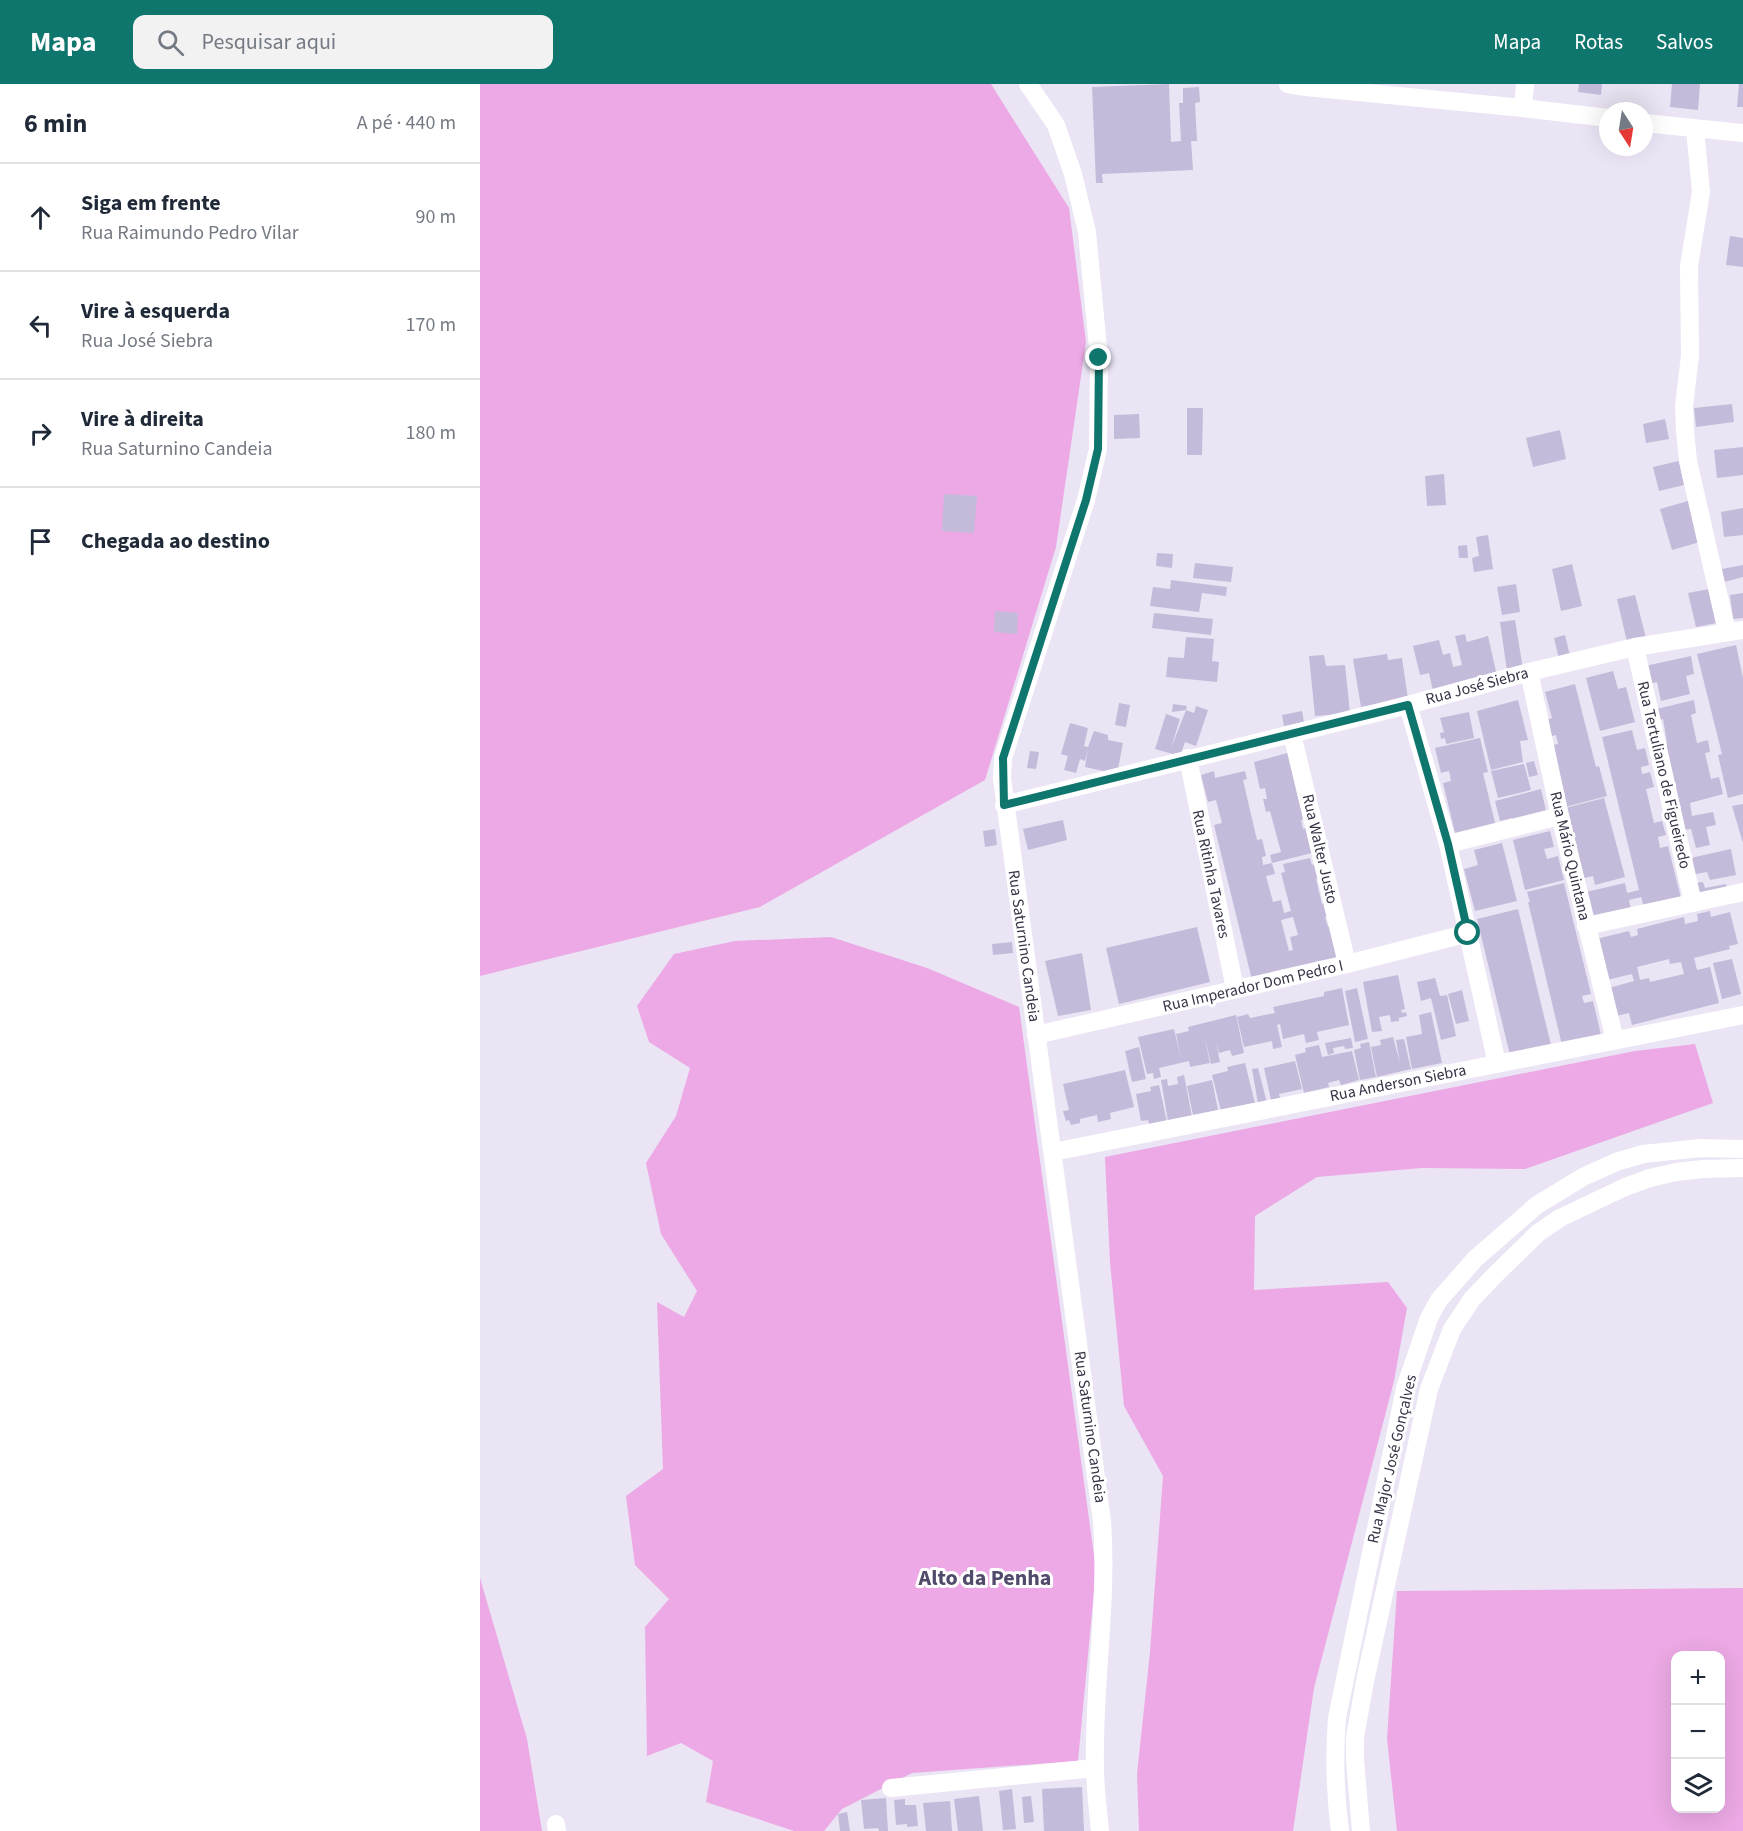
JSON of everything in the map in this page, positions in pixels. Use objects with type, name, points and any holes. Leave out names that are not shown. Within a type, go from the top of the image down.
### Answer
[{"type":"street","name":"Rua Saturnino Candeia","points":[[1028,84],[1056,125],[1073,174],[1087,232],[1099,358],[1098,449],[1086,500],[1003,758],[1004,805],[1102,1522],[1104,1604],[1095,1768],[1100,1831]]},
{"type":"street","points":[[1288,84],[1599,117]]},
{"type":"street","points":[[1522,108],[1525,84]]},
{"type":"street","points":[[1653,124],[1743,133]]},
{"type":"street","points":[[1695,129],[1701,192],[1689,266],[1690,356],[1684,406],[1685,431],[1688,461],[1735,631]]},
{"type":"street","name":"Rua José Siebra","points":[[1004,805],[1408,705],[1529,672],[1635,647],[1735,631]]},
{"type":"street","name":"Rua Tertuliano de Figueiredo","points":[[1635,647],[1693,903]]},
{"type":"street","name":"Rua Mário Quintana","points":[[1529,672],[1560,816],[1615,1040]]},
{"type":"street","points":[[1408,705],[1448,844],[1497,1064]]},
{"type":"street","name":"Rua Walter Justo","points":[[1292,734],[1347,964]]},
{"type":"street","name":"Rua Ritinha Tavares","points":[[1188,758],[1235,989]]},
{"type":"street","points":[[1448,844],[1560,816]]},
{"type":"street","points":[[1586,926],[1743,892]]},
{"type":"street","name":"Rua Imperador Dom Pedro I","points":[[1036,1035],[1347,964],[1468,933]]},
{"type":"street","name":"Rua Anderson Siebra","points":[[1053,1152],[1743,1015]]},
{"type":"street","name":"Rua Major José Gonçalves","points":[[1340,1831],[1334,1760],[1337,1718],[1405,1388],[1429,1318],[1439,1300],[1475,1259],[1537,1205],[1583,1178],[1616,1162],[1643,1154],[1701,1148],[1743,1149]]},
{"type":"street","name":"Rua Major José Gonçalves","points":[[1361,1831],[1355,1760],[1356,1737],[1365,1681],[1429,1389],[1452,1329],[1472,1299],[1495,1275],[1538,1233],[1560,1218],[1625,1187],[1650,1178],[1703,1169],[1743,1168]]},
{"type":"street","points":[[891,1788],[1095,1768]]},
{"type":"shaded area","points":[[480,84],[991,84],[1069,208],[1086,342],[1056,547],[985,780],[760,907],[480,976]]},
{"type":"shaded area","points":[[831,937],[927,968],[1019,1007],[1096,1570],[1078,1761],[912,1773],[842,1809],[824,1831],[794,1831],[706,1802],[713,1761],[681,1743],[647,1756],[645,1627],[669,1599],[635,1565],[626,1496],[663,1469],[657,1302],[684,1317],[697,1291],[661,1234],[646,1163],[676,1116],[690,1068],[649,1042],[637,1006],[674,954],[735,941]]},
{"type":"shaded area","points":[[1695,1044],[1713,1103],[1525,1169],[1422,1168],[1317,1177],[1255,1216],[1254,1290],[1388,1282],[1407,1308],[1394,1381],[1314,1688],[1293,1831],[1139,1831],[1137,1774],[1150,1652],[1163,1476],[1124,1406],[1110,1262],[1105,1157],[1635,1051]]},
{"type":"shaded area","points":[[480,1578],[527,1739],[542,1831],[480,1831]]},
{"type":"shaded area","points":[[1743,1588],[1743,1831],[1397,1831],[1387,1739],[1397,1591]]},
{"type":"building","points":[[1169,84],[1171,142],[1181,141],[1179,103],[1183,103],[1183,88],[1199,87],[1200,102],[1195,103],[1197,141],[1191,141],[1193,170],[1102,174],[1103,183],[1096,183],[1092,87]]},
{"type":"building","points":[[1579,84],[1602,84],[1601,95],[1578,92]]},
{"type":"building","points":[[1672,84],[1700,84],[1698,110],[1670,107]]},
{"type":"building","points":[[1739,84],[1743,84],[1743,107],[1737,107]]},
{"type":"building","points":[[1730,236],[1743,238],[1743,267],[1726,265]]},
{"type":"building","points":[[1732,404],[1734,422],[1696,427],[1694,408]]},
{"type":"building","points":[[1187,408],[1203,408],[1202,455],[1187,455]]},
{"type":"building","points":[[1139,414],[1140,438],[1114,439],[1114,415]]},
{"type":"building","points":[[1665,419],[1669,439],[1646,443],[1643,424]]},
{"type":"building","points":[[1560,430],[1566,459],[1533,467],[1526,438]]},
{"type":"building","points":[[1743,447],[1743,475],[1717,478],[1714,450]]},
{"type":"building","points":[[1679,461],[1684,485],[1659,491],[1653,467]]},
{"type":"building","points":[[1444,474],[1446,505],[1427,506],[1425,476]]},
{"type":"building","points":[[944,494],[977,496],[974,533],[942,531]]},
{"type":"building","points":[[1688,501],[1700,542],[1672,550],[1660,509]]},
{"type":"building","points":[[1743,508],[1743,535],[1724,537],[1721,512]]},
{"type":"building","points":[[1488,535],[1493,569],[1474,572],[1472,558],[1479,556],[1476,537]]},
{"type":"building","points":[[1467,545],[1468,558],[1459,558],[1458,546]]},
{"type":"building","points":[[1157,553],[1173,554],[1172,568],[1156,566]]},
{"type":"building","points":[[1195,563],[1233,567],[1231,582],[1193,578]]},
{"type":"building","points":[[1572,564],[1582,606],[1561,611],[1552,569]]},
{"type":"building","points":[[1743,565],[1743,577],[1724,582],[1722,569]]},
{"type":"building","points":[[1171,580],[1227,587],[1226,596],[1202,593],[1199,612],[1150,606],[1153,587],[1170,589]]},
{"type":"building","points":[[1516,584],[1520,612],[1502,615],[1497,587]]},
{"type":"building","points":[[1709,589],[1717,623],[1696,627],[1688,593]]},
{"type":"building","points":[[1743,593],[1743,618],[1733,619],[1730,595]]},
{"type":"building","points":[[1635,595],[1646,638],[1627,642],[1617,599]]},
{"type":"building","points":[[995,611],[1018,613],[1017,634],[994,632]]},
{"type":"building","points":[[1154,613],[1213,619],[1211,635],[1152,628]]},
{"type":"building","points":[[1515,620],[1523,669],[1507,671],[1500,622]]},
{"type":"building","points":[[1465,634],[1467,642],[1488,636],[1497,676],[1433,691],[1429,673],[1420,675],[1413,646],[1439,640],[1443,655],[1450,653],[1453,667],[1462,665],[1455,636]]},
{"type":"building","points":[[1565,635],[1570,656],[1559,659],[1554,638]]},
{"type":"building","points":[[1186,637],[1214,639],[1212,661],[1219,662],[1217,682],[1166,677],[1168,657],[1184,658]]},
{"type":"building","points":[[1736,645],[1743,678],[1743,794],[1728,798],[1718,755],[1722,754],[1697,654]]},
{"type":"building","points":[[1387,654],[1388,660],[1402,658],[1408,699],[1361,707],[1353,659]]},
{"type":"building","points":[[1324,655],[1326,666],[1345,665],[1350,713],[1315,716],[1309,656]]},
{"type":"building","points":[[1691,656],[1694,674],[1686,676],[1690,694],[1661,701],[1657,682],[1649,684],[1645,666]]},
{"type":"building","points":[[1613,671],[1618,689],[1626,687],[1635,722],[1600,731],[1586,678]]},
{"type":"building","points":[[1575,684],[1596,767],[1599,766],[1607,796],[1565,807],[1549,746],[1558,744],[1556,735],[1548,737],[1544,721],[1552,718],[1545,692]]},
{"type":"building","points":[[1518,700],[1528,740],[1520,741],[1523,762],[1491,770],[1477,711]]},
{"type":"building","points":[[1694,700],[1696,713],[1691,715],[1697,743],[1708,740],[1710,752],[1705,753],[1711,779],[1719,777],[1723,794],[1690,803],[1692,816],[1713,812],[1716,825],[1706,827],[1710,845],[1696,848],[1691,829],[1684,830],[1664,743],[1667,743],[1663,719],[1656,721],[1652,710]]},
{"type":"building","points":[[1119,703],[1130,705],[1126,727],[1115,725]]},
{"type":"building","points":[[1173,704],[1187,706],[1186,710],[1172,712]]},
{"type":"building","points":[[1196,706],[1208,710],[1196,746],[1185,742],[1180,756],[1155,749],[1166,714],[1180,719],[1171,748],[1186,710],[1194,713]]},
{"type":"building","points":[[1302,711],[1304,722],[1284,726],[1282,715]]},
{"type":"building","points":[[1469,712],[1474,738],[1446,744],[1445,738],[1441,739],[1440,733],[1444,732],[1440,718]]},
{"type":"building","points":[[1070,723],[1088,728],[1084,746],[1088,747],[1094,731],[1108,735],[1108,740],[1123,743],[1117,774],[1085,767],[1088,749],[1085,761],[1080,759],[1076,773],[1064,770],[1068,756],[1061,754]]},
{"type":"building","points":[[1632,730],[1637,750],[1645,748],[1649,765],[1641,767],[1642,774],[1650,772],[1654,787],[1646,789],[1654,823],[1662,821],[1666,835],[1658,837],[1660,848],[1668,846],[1681,898],[1644,907],[1641,897],[1629,900],[1631,910],[1593,920],[1586,892],[1625,883],[1627,893],[1639,890],[1602,737]]},
{"type":"building","points":[[1480,738],[1488,772],[1483,773],[1496,827],[1456,837],[1443,783],[1451,781],[1449,771],[1441,773],[1435,748]]},
{"type":"building","points":[[1030,751],[1039,752],[1036,769],[1027,768]]},
{"type":"building","points":[[1291,752],[1307,818],[1301,820],[1303,829],[1310,827],[1316,852],[1272,863],[1270,855],[1281,852],[1270,811],[1266,812],[1263,799],[1267,799],[1265,788],[1260,789],[1254,762]]},
{"type":"building","points":[[1534,761],[1538,775],[1529,777],[1526,763]]},
{"type":"building","points":[[1524,764],[1531,790],[1498,798],[1491,771]]},
{"type":"building","points":[[1214,771],[1215,778],[1245,771],[1247,779],[1243,780],[1257,840],[1262,839],[1266,856],[1262,857],[1263,865],[1272,863],[1275,874],[1266,876],[1273,902],[1281,900],[1284,913],[1291,911],[1281,873],[1285,872],[1283,864],[1310,858],[1312,865],[1318,863],[1322,877],[1316,879],[1322,904],[1328,902],[1332,915],[1325,917],[1328,927],[1333,926],[1341,959],[1252,980],[1214,825],[1222,823],[1216,800],[1208,802],[1201,775]],"holes":[[[1293,917],[1298,935],[1290,937],[1293,950],[1289,951],[1281,920]]]},
{"type":"building","points":[[1541,789],[1547,815],[1514,824],[1512,818],[1500,821],[1495,801]]},
{"type":"building","points":[[1604,798],[1625,877],[1595,885],[1593,876],[1584,878],[1565,808]]},
{"type":"building","points":[[1743,804],[1743,843],[1732,806]]},
{"type":"building","points":[[1063,820],[1067,840],[1028,850],[1023,829]]},
{"type":"building","points":[[995,829],[997,845],[985,847],[983,831]]},
{"type":"building","points":[[1550,831],[1554,847],[1544,849],[1547,859],[1558,856],[1564,880],[1525,890],[1513,840]]},
{"type":"building","points":[[1502,843],[1517,901],[1475,911],[1464,869],[1478,865],[1474,850]]},
{"type":"building","points":[[1731,849],[1736,875],[1710,880],[1707,872],[1690,875],[1686,859]]},
{"type":"building","points":[[1703,882],[1705,888],[1726,884],[1728,893],[1695,898],[1692,883]]},
{"type":"building","points":[[1564,883],[1591,994],[1582,996],[1584,1003],[1593,1001],[1601,1035],[1562,1045],[1527,892]]},
{"type":"building","points":[[1518,909],[1551,1045],[1510,1055],[1477,919]]},
{"type":"building","points":[[1710,911],[1711,917],[1730,912],[1738,944],[1729,946],[1730,949],[1694,958],[1697,970],[1710,967],[1719,1003],[1632,1025],[1629,1013],[1616,1016],[1609,988],[1634,981],[1632,974],[1607,980],[1596,939],[1629,931],[1631,937],[1638,935],[1637,929],[1684,917],[1685,924],[1698,921],[1697,914]],"holes":[[[1669,959],[1670,964],[1681,962],[1684,974],[1650,982],[1649,978],[1640,980],[1637,967]]]},
{"type":"building","points":[[1197,927],[1210,982],[1119,1004],[1106,948]]},
{"type":"building","points":[[1012,942],[1013,953],[993,955],[992,944]]},
{"type":"building","points":[[1082,953],[1091,1010],[1058,1016],[1045,961]]},
{"type":"building","points":[[1732,959],[1741,994],[1722,999],[1713,963]]},
{"type":"building","points":[[1398,975],[1405,1009],[1401,1010],[1402,1013],[1406,1012],[1407,1016],[1399,1018],[1399,1021],[1391,1022],[1390,1015],[1379,1017],[1382,1031],[1372,1032],[1363,982]]},
{"type":"building","points":[[1435,978],[1440,996],[1447,995],[1456,1036],[1441,1040],[1431,998],[1421,1001],[1417,982]]},
{"type":"building","points":[[1342,988],[1349,1025],[1317,1032],[1319,1040],[1306,1043],[1304,1034],[1283,1039],[1280,1024],[1277,1025],[1282,1047],[1273,1049],[1272,1041],[1244,1047],[1237,1017],[1248,1014],[1250,1018],[1275,1013],[1273,1007],[1324,996],[1324,992]]},
{"type":"building","points":[[1357,988],[1368,1039],[1355,1042],[1345,991]]},
{"type":"building","points":[[1462,990],[1469,1021],[1456,1024],[1448,994]]},
{"type":"building","points":[[1431,1012],[1442,1063],[1412,1069],[1406,1037],[1422,1034],[1419,1015]]},
{"type":"building","points":[[1236,1015],[1244,1053],[1232,1056],[1230,1050],[1219,1053],[1216,1042],[1220,1062],[1211,1064],[1204,1034],[1210,1063],[1190,1067],[1189,1061],[1159,1068],[1161,1077],[1154,1079],[1153,1073],[1147,1074],[1138,1037],[1174,1029],[1181,1059],[1176,1034],[1189,1031],[1188,1027]]},
{"type":"building","points":[[1393,1037],[1400,1063],[1396,1040],[1404,1039],[1411,1069],[1377,1077],[1371,1047],[1381,1045],[1380,1040]]},
{"type":"building","points":[[1351,1038],[1353,1048],[1345,1049],[1344,1046],[1333,1048],[1334,1053],[1328,1055],[1325,1043]]},
{"type":"building","points":[[1369,1042],[1376,1077],[1360,1080],[1354,1050],[1361,1048],[1360,1044]]},
{"type":"building","points":[[1319,1045],[1322,1057],[1352,1051],[1359,1080],[1341,1085],[1339,1080],[1328,1083],[1329,1087],[1304,1093],[1295,1055],[1306,1052],[1305,1048]]},
{"type":"building","points":[[1139,1047],[1146,1079],[1132,1082],[1125,1051]]},
{"type":"building","points":[[1295,1061],[1302,1089],[1279,1094],[1280,1098],[1271,1100],[1264,1068]]},
{"type":"building","points":[[1245,1063],[1255,1103],[1221,1111],[1212,1075],[1228,1071],[1227,1067]]},
{"type":"building","points":[[1258,1068],[1267,1103],[1258,1104],[1252,1069]]},
{"type":"building","points":[[1125,1070],[1134,1107],[1110,1113],[1111,1119],[1098,1122],[1097,1115],[1080,1119],[1080,1123],[1071,1125],[1069,1120],[1066,1121],[1063,1111],[1069,1110],[1063,1084]]},
{"type":"building","points":[[1184,1075],[1192,1117],[1168,1121],[1161,1080],[1167,1079],[1168,1086],[1178,1084],[1177,1077]]},
{"type":"building","points":[[1212,1080],[1218,1110],[1193,1115],[1187,1086]]},
{"type":"building","points":[[1159,1085],[1167,1122],[1150,1126],[1148,1120],[1141,1121],[1136,1094],[1151,1091],[1150,1087]]},
{"type":"building","points":[[1082,1787],[1084,1831],[1044,1831],[1042,1789]]},
{"type":"building","points":[[1012,1789],[1016,1829],[1003,1830],[999,1791]]},
{"type":"building","points":[[979,1796],[983,1831],[958,1831],[954,1799]]},
{"type":"building","points":[[1031,1796],[1034,1822],[1024,1823],[1022,1797]]},
{"type":"building","points":[[886,1798],[888,1831],[879,1831],[878,1828],[864,1829],[861,1800]]},
{"type":"building","points":[[905,1799],[905,1805],[916,1805],[918,1826],[896,1825],[894,1800]]},
{"type":"building","points":[[950,1801],[952,1831],[926,1831],[923,1803]]},
{"type":"building","points":[[847,1812],[850,1831],[840,1831],[838,1814]]},
{"type":"district","name":"Alto da Penha","points":[[985,1578]]},
{"type":"route","points":[[1099,358],[1098,449],[1086,500],[1003,758],[1004,805],[1408,705],[1448,844],[1468,933]]}]
